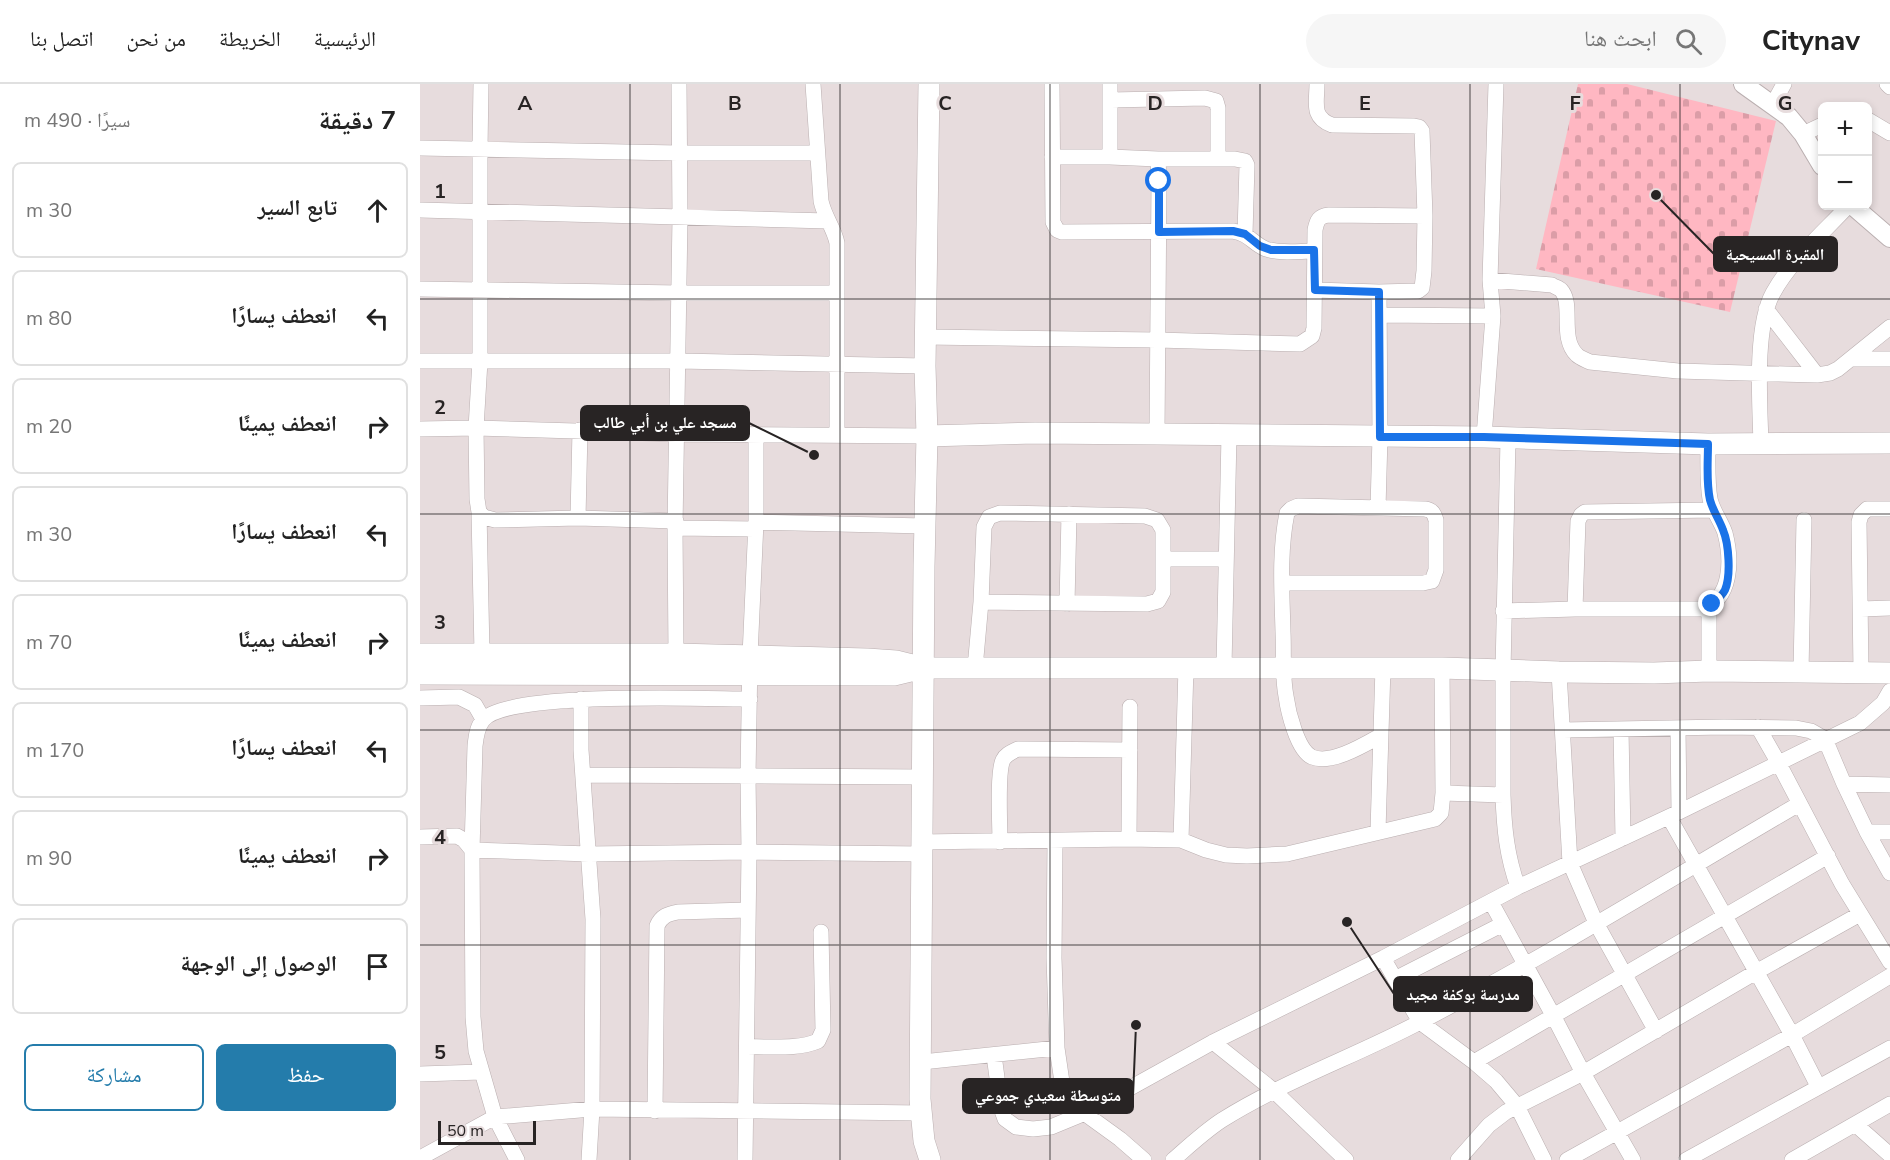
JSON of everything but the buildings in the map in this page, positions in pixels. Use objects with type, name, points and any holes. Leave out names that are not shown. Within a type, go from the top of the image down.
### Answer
[{"type":"main road","points":[[928,84],[921,1113],[924,1141],[930,1160]]},
{"type":"main road","points":[[927,436],[1035,433],[1484,437],[1708,444],[1890,443]]},
{"type":"main road","points":[[420,654],[676,654],[750,666],[894,675],[923,668],[1186,667],[1383,667],[1654,673],[1709,671],[1890,673]]},
{"type":"main road","points":[[420,674],[672,674],[750,666]]},
{"type":"street","points":[[481,84],[480,361],[476,428],[482,653]]},
{"type":"street","points":[[676,654],[679,84]]},
{"type":"street","points":[[813,84],[821,201],[824,213],[835,232],[837,243],[837,435]]},
{"type":"street","points":[[1052,84],[1053,222],[1057,230],[1062,232],[1233,231],[1245,234],[1260,246],[1271,250],[1314,250]]},
{"type":"street","points":[[1110,84],[1110,157]]},
{"type":"street","points":[[1315,290],[1418,291],[1422,288],[1424,271],[1425,216],[1422,138],[1419,127],[1332,125],[1324,122],[1318,116],[1317,111],[1317,84]]},
{"type":"street","points":[[1484,437],[1493,316],[1490,280],[1496,84]]},
{"type":"street","points":[[1743,84],[1789,117],[1803,134],[1818,159]]},
{"type":"street","points":[[1773,104],[1784,84]]},
{"type":"street","points":[[1111,100],[1205,98],[1216,100],[1218,159]]},
{"type":"street","points":[[1872,122],[1890,133]]},
{"type":"street","points":[[1803,134],[1818,127]]},
{"type":"street","points":[[420,148],[817,153]]},
{"type":"street","points":[[1052,157],[1240,159],[1245,161],[1246,165],[1245,234]]},
{"type":"street","points":[[1156,434],[1158,159]]},
{"type":"street","points":[[420,210],[828,221]]},
{"type":"street","points":[[1761,444],[1760,374],[1766,309],[1773,293],[1795,262],[1844,210]]},
{"type":"street","points":[[1858,210],[1890,238]]},
{"type":"street","points":[[925,338],[1300,344],[1312,336],[1314,328],[1316,223],[1323,215],[1425,216]]},
{"type":"street","points":[[1490,280],[1552,285],[1561,290],[1565,299],[1567,332],[1571,346],[1577,355],[1590,362],[1678,371],[1817,375],[1830,373],[1890,327]]},
{"type":"street","points":[[420,289],[837,293]]},
{"type":"street","points":[[1378,508],[1379,292]]},
{"type":"street","points":[[1766,309],[1817,375]]},
{"type":"street","points":[[1380,315],[1493,316]]},
{"type":"street","points":[[1851,359],[1890,359]]},
{"type":"street","points":[[420,361],[679,360],[925,366]]},
{"type":"street","points":[[420,429],[927,436]]},
{"type":"street","points":[[578,518],[580,430]]},
{"type":"street","points":[[745,1160],[748,776],[756,526],[756,434]]},
{"type":"street","points":[[1224,667],[1229,435]]},
{"type":"street","points":[[1508,439],[1503,611],[1503,795],[1504,833],[1518,887]]},
{"type":"street","points":[[1503,611],[1702,609],[1709,607],[1726,587],[1728,568],[1724,532],[1713,510],[1710,497],[1708,444]]},
{"type":"street","points":[[1282,583],[1423,583],[1432,581],[1436,570],[1434,513],[1425,509],[1298,507],[1287,513],[1282,583],[1284,667],[1286,694],[1296,735],[1309,756],[1323,759],[1335,757],[1380,736]]},
{"type":"street","points":[[1861,672],[1859,522],[1861,515],[1867,509],[1890,508]]},
{"type":"street","points":[[1575,609],[1578,521],[1585,512],[1713,510]]},
{"type":"street","points":[[479,512],[484,517],[495,520],[578,518],[676,525],[925,526]]},
{"type":"street","points":[[975,668],[981,602],[984,526],[989,517],[1000,513],[1145,516],[1157,520],[1163,530],[1163,592],[1158,601],[1147,604],[981,602]]},
{"type":"street","points":[[1067,604],[1069,514]]},
{"type":"street","points":[[1801,672],[1804,520]]},
{"type":"street","points":[[1164,559],[1225,559]]},
{"type":"street","points":[[1709,607],[1709,671]]},
{"type":"street","points":[[1861,609],[1890,608]]},
{"type":"street","points":[[1181,840],[1186,667]]},
{"type":"street","points":[[1378,831],[1383,667]]},
{"type":"street","points":[[420,837],[457,836],[464,840],[472,850],[589,854],[922,848],[1000,842],[1129,839],[1181,840],[1226,855],[1287,854],[1435,819],[1441,813],[1443,793],[1442,668]]},
{"type":"street","points":[[1559,672],[1570,863],[1596,923],[1656,1031]]},
{"type":"street","points":[[994,1054],[1001,1108],[1005,1119],[1016,1126],[1034,1129],[1051,1127],[1085,1113],[1213,1042],[1383,958],[1518,887],[1860,723],[1883,703],[1890,691]]},
{"type":"street","points":[[420,698],[459,697],[475,705],[483,719]]},
{"type":"street","points":[[517,1160],[495,1117],[476,1051],[473,1017],[472,850],[477,729],[483,719],[490,714],[509,707],[536,702],[581,699],[750,699]]},
{"type":"street","points":[[581,699],[583,775],[593,919],[589,1160]]},
{"type":"street","points":[[1129,839],[1130,706]]},
{"type":"street","points":[[1563,730],[1758,727],[1796,728],[1811,731],[1825,739],[1867,832],[1890,873]]},
{"type":"street","points":[[1758,727],[1860,914],[1890,962]]},
{"type":"street","points":[[1678,728],[1674,814],[1695,864],[1792,1035],[1818,1086]]},
{"type":"street","points":[[1621,729],[1623,838]]},
{"type":"street","points":[[1000,842],[1002,761],[1007,754],[1018,749],[1130,750]]},
{"type":"street","points":[[583,775],[923,777]]},
{"type":"street","points":[[1844,784],[1890,785]]},
{"type":"street","points":[[1443,793],[1503,795]]},
{"type":"street","points":[[1173,1160],[1221,1121],[1273,1090],[1420,1022],[1596,923],[1799,804]]},
{"type":"street","points":[[1867,832],[1890,832]]},
{"type":"street","points":[[1054,842],[1054,958],[1057,1048],[1062,1082],[1073,1105],[1144,1160]]},
{"type":"street","points":[[1474,1062],[1828,856]]},
{"type":"street","points":[[1491,902],[1632,1160]]},
{"type":"street","points":[[655,1111],[657,926],[660,919],[667,914],[678,912],[748,910]]},
{"type":"street","points":[[1458,1160],[1489,1125],[1506,1112],[1583,1073],[1860,914]]},
{"type":"street","points":[[1395,979],[1503,924]]},
{"type":"street","points":[[747,1047],[799,1046],[818,1041],[823,1030],[821,932]]},
{"type":"street","points":[[1383,958],[1420,1022],[1474,1062],[1496,1082],[1517,1107],[1544,1160]]},
{"type":"street","points":[[1567,1160],[1792,1035],[1890,976]]},
{"type":"street","points":[[1213,1042],[1273,1090],[1339,1158]]},
{"type":"street","points":[[922,1062],[1057,1048]]},
{"type":"street","points":[[1686,1160],[1890,1048]]},
{"type":"street","points":[[420,1074],[481,1072]]},
{"type":"street","points":[[1792,1160],[1890,1104]]},
{"type":"street","points":[[420,1158],[495,1117],[591,1109],[921,1113]]},
{"type":"street","points":[[1855,1124],[1890,1155]]},
{"type":"green space","points":[[1578,84],[1627,84],[1776,121],[1730,312],[1536,269]]},
{"type":"place","name":"المقبرة المسيحية","points":[[1656,195]]},
{"type":"place","name":"مسجد علي بن أبي طالب","points":[[814,455]]},
{"type":"place","name":"مدرسة بوكفة مجيد","points":[[1347,922]]},
{"type":"place","name":"متوسطة سعيدي جموعي","points":[[1136,1025]]},
{"type":"route","points":[[1159,181],[1159,232],[1233,231],[1245,234],[1266,249],[1314,250],[1315,290],[1379,292],[1380,437],[1484,437],[1708,444],[1710,497],[1713,510],[1724,532],[1728,568],[1726,587],[1712,604]]}]
